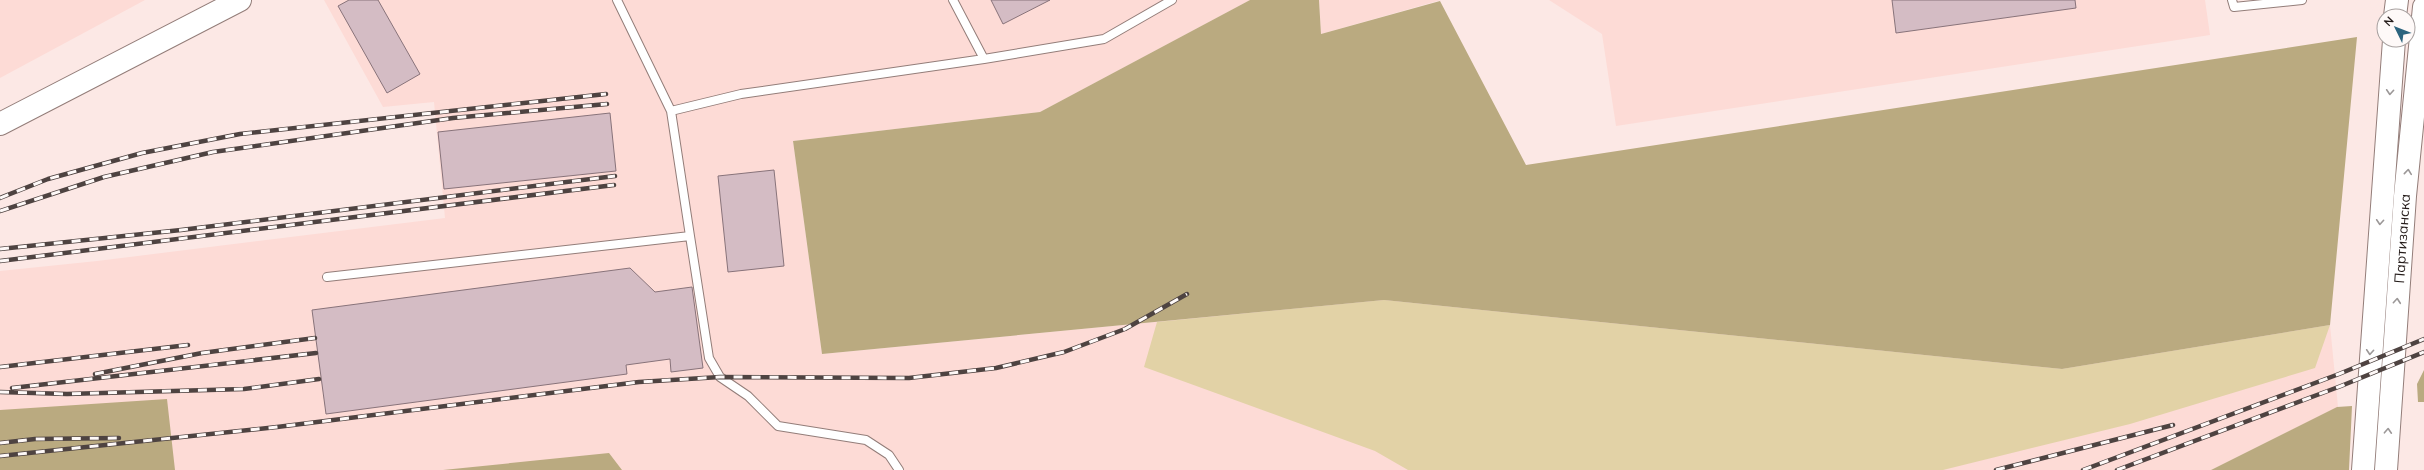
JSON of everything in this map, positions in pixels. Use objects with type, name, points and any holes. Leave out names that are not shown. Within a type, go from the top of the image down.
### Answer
[{"type":"main road","points":[[0,124],[240,0]]},
{"type":"main road","name":"Партизанска","points":[[2386,470],[2404,204],[2424,7]]},
{"type":"main road","name":"Партизанска","points":[[2363,470],[2393,48]]},
{"type":"lane","points":[[617,0],[671,111],[709,358],[720,377],[748,396],[778,426],[866,440],[889,455],[899,470]]},
{"type":"lane","points":[[953,0],[984,59]]},
{"type":"lane","points":[[671,111],[741,94],[984,59],[1104,39],[1172,0]]},
{"type":"lane","points":[[2232,0],[2234,7],[2302,0]]},
{"type":"lane","points":[[327,277],[690,236]]},
{"type":"shaded area","points":[[0,0],[145,0],[0,78]]},
{"type":"shaded area","points":[[324,0],[1250,0],[1040,112],[793,141],[822,354],[1384,300],[2062,369],[2330,325],[2338,407],[2211,470],[0,470],[0,271],[97,261],[445,218],[434,102],[383,107]]},
{"type":"shaded area","points":[[1250,0],[1319,0],[1321,34],[1440,1],[1526,165],[2357,37],[2330,325],[2062,369],[1384,300],[822,354],[793,141],[1040,112]]},
{"type":"shaded area","points":[[1319,0],[1441,0],[1321,34]]},
{"type":"shaded area","points":[[1549,0],[2205,0],[2210,35],[1616,126],[1602,34]]},
{"type":"shaded area","points":[[1384,300],[2062,369],[2330,325],[2315,368],[2130,424],[1943,470],[1408,470],[1375,451],[1144,367],[1157,322]]},
{"type":"shaded area","points":[[2424,370],[2424,402],[2418,402],[2417,384]]},
{"type":"shaded area","points":[[167,399],[175,470],[0,470],[0,410]]},
{"type":"shaded area","points":[[2352,406],[2349,470],[2211,470],[2337,407]]},
{"type":"shaded area","points":[[609,453],[622,470],[443,470]]},
{"type":"building","points":[[349,0],[378,0],[420,74],[387,93],[338,6]]},
{"type":"building","points":[[991,0],[1050,0],[1003,24]]},
{"type":"building","points":[[1892,0],[2075,0],[2076,8],[1896,33]]},
{"type":"building","points":[[610,113],[616,171],[444,189],[438,132]]},
{"type":"building","points":[[774,170],[784,266],[728,272],[718,176]]},
{"type":"building","points":[[630,268],[655,292],[692,287],[703,368],[671,372],[670,359],[626,365],[627,374],[326,414],[312,310]]},
{"type":"railway","points":[[0,198],[48,179],[142,153],[240,134],[606,94]]},
{"type":"railway","points":[[0,211],[104,177],[213,152],[453,118],[607,104]]},
{"type":"railway","points":[[0,249],[181,230],[615,176]]},
{"type":"railway","points":[[0,261],[614,185]]},
{"type":"railway","points":[[0,456],[277,427],[639,382],[720,377],[909,378],[996,368],[1064,352],[1125,329],[1187,294]]},
{"type":"railway","points":[[95,374],[202,353],[315,338]]},
{"type":"railway","points":[[2083,470],[2339,374],[2424,339]]},
{"type":"railway","points":[[0,367],[188,345]]},
{"type":"railway","points":[[2117,470],[2341,386],[2424,352]]},
{"type":"railway","points":[[12,388],[316,353]]},
{"type":"railway","points":[[0,392],[67,394],[244,389],[319,379]]},
{"type":"railway","points":[[1996,470],[2173,425]]},
{"type":"railway","points":[[0,443],[35,439],[119,438]]}]
